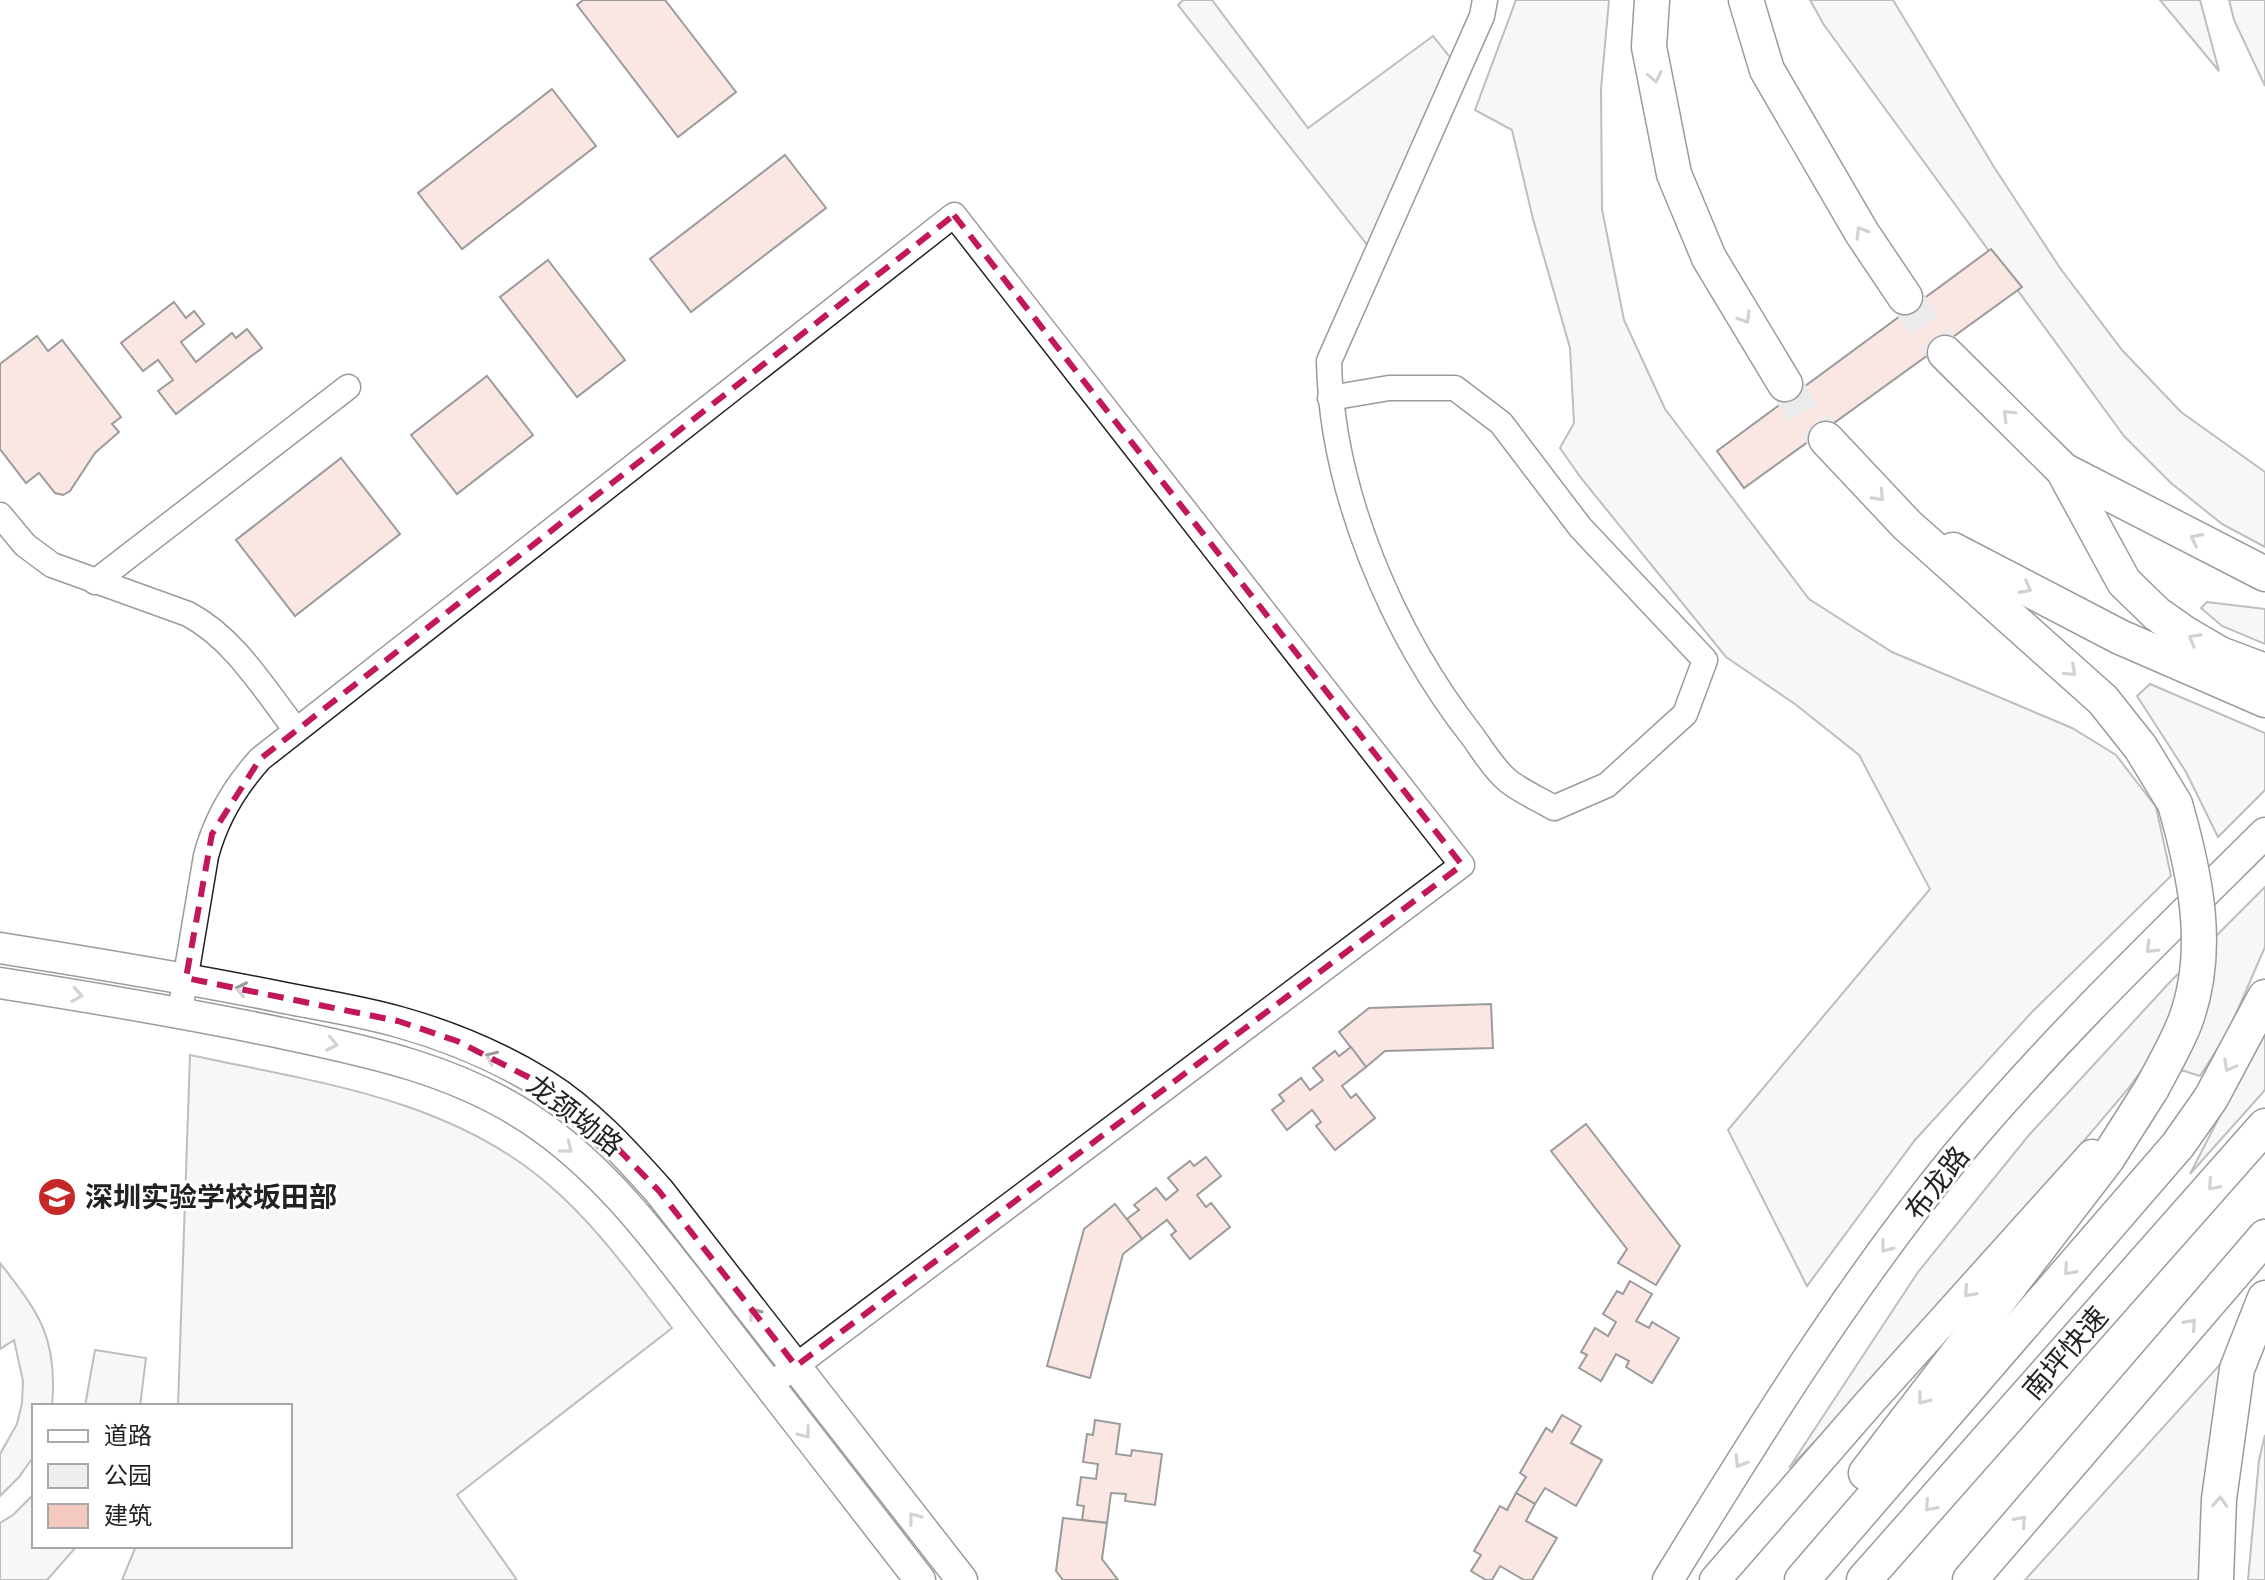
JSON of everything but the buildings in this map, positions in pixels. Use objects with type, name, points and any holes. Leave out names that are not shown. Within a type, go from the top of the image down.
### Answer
[{"type":"highway","points":[[1652,0],[1649,47],[1674,174],[1709,258],[1785,384]]},
{"type":"highway","points":[[1746,0],[1767,70],[1862,233],[1905,297]]},
{"type":"highway","points":[[1945,353],[2063,470],[2124,582],[2157,614],[2184,633],[2220,654],[2265,671]]},
{"type":"highway","points":[[1788,1580],[2107,1159],[2152,1088],[2185,1021],[2198,969],[2199,915],[2189,854],[2175,804],[2141,748],[2103,700],[1907,525],[1826,439]]},
{"type":"highway","points":[[2063,470],[2265,574]]},
{"type":"highway","points":[[1907,525],[2120,637],[2265,700]]},
{"type":"highway","points":[[1802,1580],[2178,1145],[2211,1098],[2265,997]]},
{"type":"highway","name":"南坪快速","points":[[1864,1580],[2265,1126]]},
{"type":"highway","points":[[1970,1580],[2265,1237]]},
{"type":"highway","points":[[2216,1580],[2219,1499],[2237,1369],[2265,1298]]},
{"type":"main road","name":"布龙路","points":[[1668,1580],[1741,1460],[1871,1266],[1956,1157],[2045,1053],[2265,833]]},
{"type":"main road","name":"龙颈坳路","points":[[0,948],[186,978],[398,1021],[457,1041],[546,1086],[625,1152],[659,1191],[962,1580]]},
{"type":"main road","name":"龙颈坳路","points":[[0,983],[180,1011],[382,1054],[441,1074],[530,1119],[574,1153],[643,1223],[920,1580]]},
{"type":"main road","points":[[1715,1580],[1869,1403],[2152,1088]]},
{"type":"street","points":[[1330,398],[1389,388],[1455,388],[1501,423],[1580,527],[1705,660],[1685,714],[1607,785],[1554,808],[1506,780],[1454,713],[1409,640],[1374,563],[1347,482],[1330,398],[1329,361],[1482,16],[1485,0]]},
{"type":"street","points":[[180,1011],[206,856],[220,813],[253,767],[296,730],[954,215],[1462,865],[769,1386]]},
{"type":"street","points":[[95,582],[348,387]]},
{"type":"street","points":[[0,515],[19,539],[38,556],[60,569],[204,622],[230,645],[296,730]]},
{"type":"highlighted area","points":[[954,215],[1462,865],[796,1366],[659,1191],[590,1120],[546,1086],[457,1041],[398,1021],[186,978],[212,834],[260,759]]},
{"type":"green space","points":[[1516,0],[1609,0],[1601,89],[1602,209],[1624,320],[1665,409],[1809,599],[1892,652],[2072,728],[2116,755],[2156,807],[2171,876],[2032,1012],[1915,1140],[1807,1286],[1728,1130],[1930,889],[1859,755],[1795,704],[1726,657],[1560,448],[1574,423],[1570,348],[1533,219],[1512,130],[1475,110]]},
{"type":"green space","points":[[1810,0],[1893,0],[1994,167],[2060,268],[2122,350],[2181,412],[2265,472],[2265,547],[2222,524],[2171,483],[2124,436],[1824,25]]},
{"type":"green space","points":[[2160,0],[2200,0],[2219,71]]},
{"type":"green space","points":[[2229,0],[2265,0],[2265,86],[2234,20]]},
{"type":"green space","points":[[2207,602],[2265,609],[2265,644],[2222,626],[2201,608]]},
{"type":"green space","points":[[2150,684],[2265,733],[2265,790],[2218,837],[2186,772],[2137,696]]},
{"type":"green space","points":[[2265,887],[2265,947],[2228,1032],[2200,1076],[2149,1060],[2128,1089],[1926,1327],[1789,1468],[1918,1272],[2029,1135],[2170,982]]},
{"type":"green space","points":[[2265,1028],[2265,1090],[2190,1174]]},
{"type":"green space","points":[[190,1055],[379,1098],[468,1132],[510,1156],[567,1201],[614,1254],[672,1328],[457,1495],[517,1580],[122,1580],[135,1548],[292,1548],[292,1404],[178,1404]]},
{"type":"green space","points":[[0,1263],[26,1297],[43,1328],[49,1345],[53,1383],[52,1404],[32,1404],[32,1459],[0,1496],[0,1454],[17,1424],[23,1381],[14,1340],[0,1349]]},
{"type":"green space","points":[[95,1350],[146,1358],[140,1404],[85,1404]]},
{"type":"green space","points":[[2233,1350],[2201,1580],[2025,1580]]},
{"type":"green space","points":[[2265,1435],[2265,1580],[2248,1580],[2259,1460]]},
{"type":"green space","points":[[32,1496],[32,1548],[75,1548],[47,1580],[0,1580],[0,1523]]},
{"type":"shaded area","points":[[1183,0],[1212,0],[1308,128],[1433,36],[1453,61],[1369,247],[1178,5]]},
{"type":"tunnel","points":[[1905,297],[1945,353]]},
{"type":"tunnel","points":[[1785,384],[1805,416],[1826,439]]},
{"type":"place","name":"深圳实验学校坂田部","points":[[57,1197]]}]
